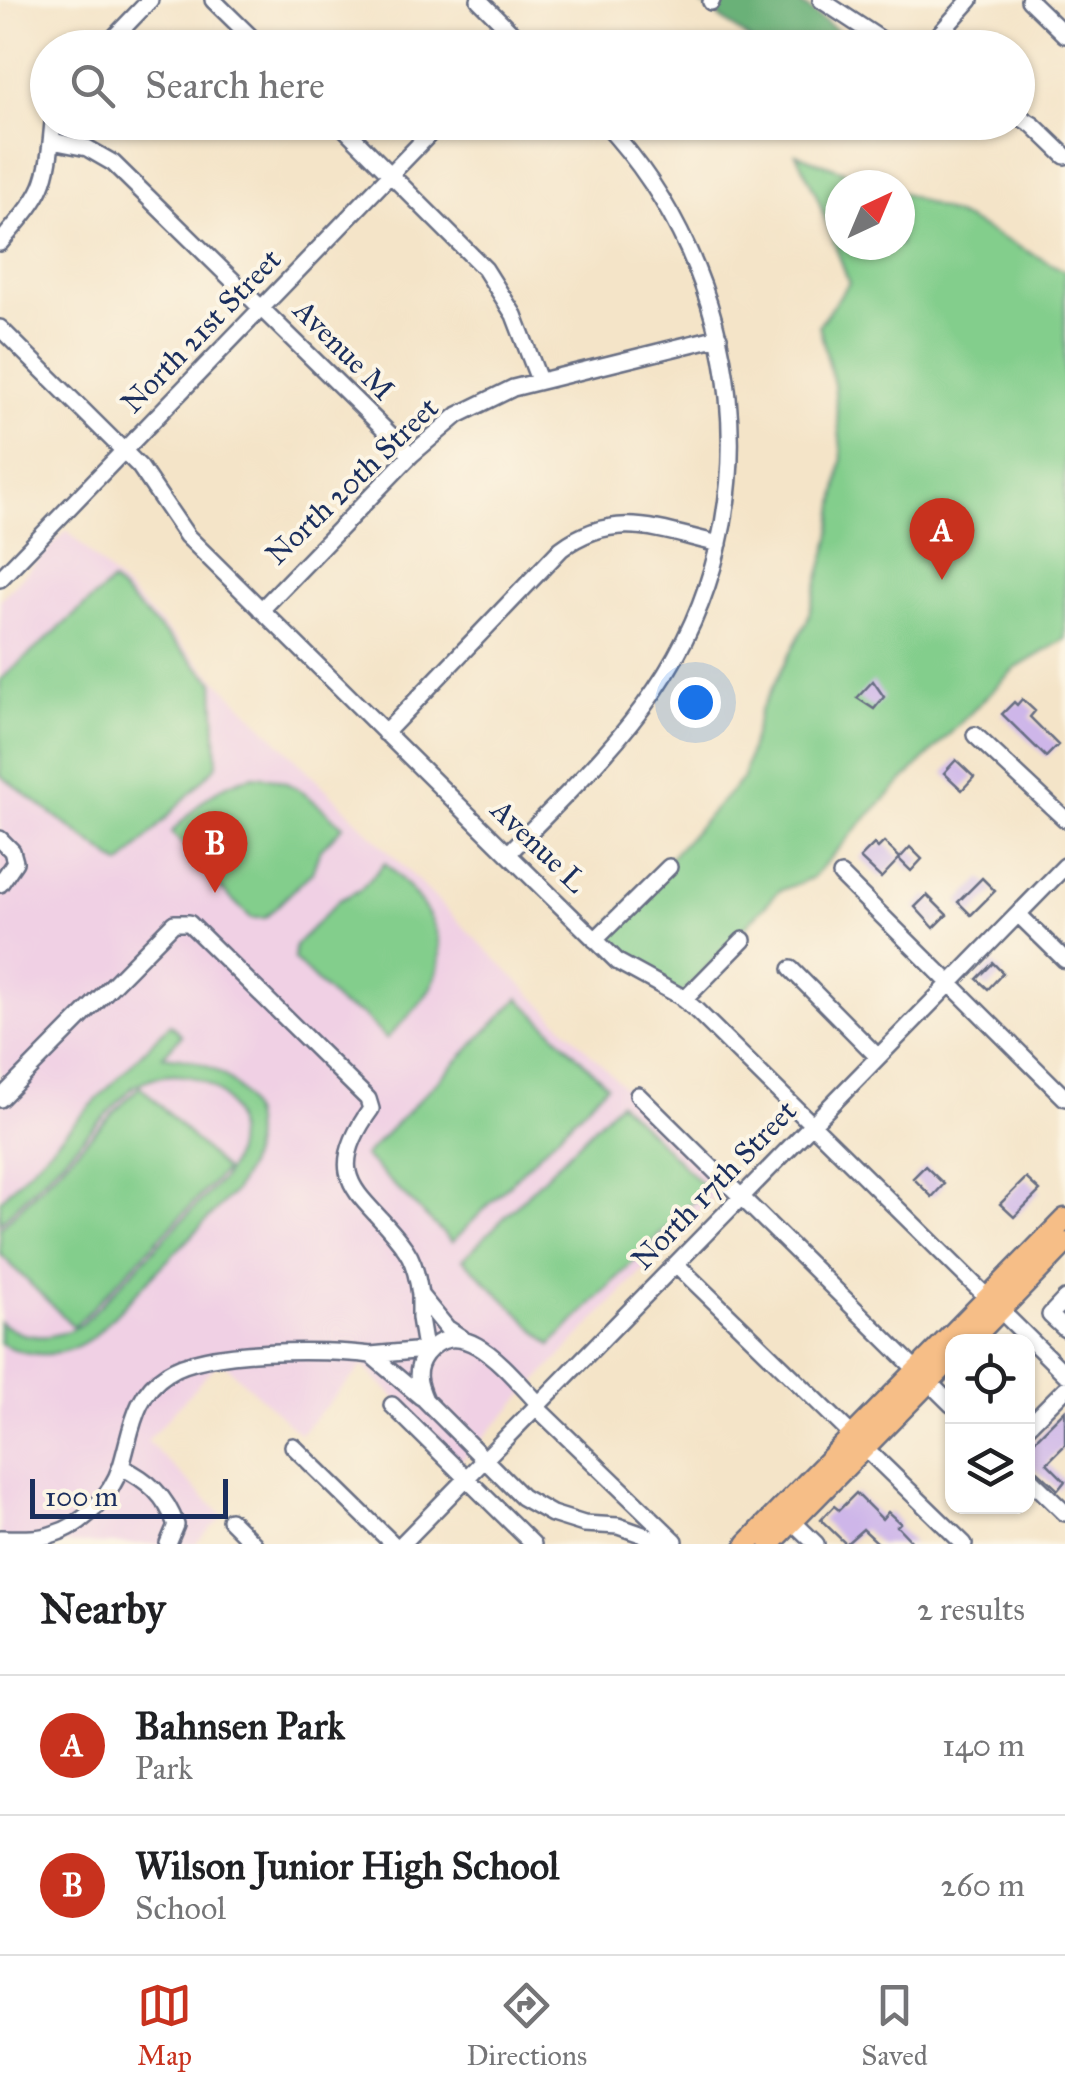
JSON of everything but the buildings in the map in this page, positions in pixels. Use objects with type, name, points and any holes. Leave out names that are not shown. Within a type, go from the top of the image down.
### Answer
[{"type":"main road","points":[[747,1544],[786,1516],[1062,1233]]},
{"type":"main road","points":[[974,1334],[994,1304]]},
{"type":"main road","points":[[923,1376],[945,1362]]},
{"type":"main road","points":[[770,1544],[786,1516]]},
{"type":"street","points":[[121,30],[150,0]]},
{"type":"street","points":[[214,0],[244,30]]},
{"type":"street","points":[[478,0],[506,30]]},
{"type":"street","points":[[821,0],[867,30]]},
{"type":"street","points":[[943,30],[970,0]]},
{"type":"street","points":[[1029,0],[1065,34]]},
{"type":"street","points":[[1035,127],[1065,156]]},
{"type":"street","points":[[356,140],[472,255],[500,291],[514,315],[539,380]]},
{"type":"street","name":"North 21st Street","points":[[0,579],[424,140]]},
{"type":"street","points":[[508,854],[612,746],[656,689],[700,604],[719,544],[731,454],[720,337],[703,281],[675,219],[618,140]]},
{"type":"street","points":[[0,243],[43,188],[52,141]]},
{"type":"street","name":"Avenue M","points":[[52,141],[86,148],[114,163],[411,455]]},
{"type":"street","name":"Avenue L","points":[[0,328],[150,479],[187,536],[595,940],[618,962],[684,1000],[1065,1374]]},
{"type":"street","name":"North 20th Street","points":[[260,610],[411,455],[458,415],[496,395],[539,380],[720,337]]},
{"type":"street","points":[[386,733],[561,549],[577,538],[592,530],[623,524],[719,544]]},
{"type":"street","points":[[976,735],[1065,819]]},
{"type":"street","points":[[0,839],[12,851],[15,862],[0,884]]},
{"type":"street","points":[[595,940],[668,866]]},
{"type":"street","name":"North 17th Street","points":[[402,1544],[1065,866]]},
{"type":"street","points":[[840,875],[1065,1098]]},
{"type":"street","points":[[1018,914],[1065,960]]},
{"type":"street","points":[[0,1098],[174,923],[189,924],[368,1099],[370,1109],[358,1126],[348,1154],[350,1180],[359,1199],[407,1251],[416,1271],[426,1354]]},
{"type":"street","points":[[684,1000],[743,940]]},
{"type":"street","points":[[790,969],[878,1056]]},
{"type":"street","points":[[638,1096],[945,1398]]},
{"type":"street","points":[[676,1264],[964,1544]]},
{"type":"street","points":[[420,1295],[448,1328],[476,1343],[678,1544]]},
{"type":"street","points":[[1065,1299],[1050,1314],[1065,1329]]},
{"type":"street","points":[[425,1400],[418,1384],[419,1367],[426,1354],[448,1338],[462,1338]]},
{"type":"street","points":[[0,1538],[56,1540],[106,1497],[121,1467],[130,1423],[145,1394],[168,1372],[216,1355],[371,1355],[414,1351],[426,1354]]},
{"type":"street","points":[[371,1355],[425,1400],[522,1497],[552,1514],[584,1524],[618,1526],[669,1544]]},
{"type":"street","points":[[1030,1424],[1065,1388]]},
{"type":"street","points":[[392,1406],[533,1544]]},
{"type":"street","points":[[293,1446],[393,1544]]},
{"type":"street","points":[[121,1467],[146,1482],[169,1505],[176,1525],[168,1544]]},
{"type":"street","points":[[1035,1484],[1065,1513]]},
{"type":"street","points":[[786,1516],[816,1544]]},
{"type":"street","points":[[230,1520],[254,1544]]},
{"type":"shaded area","points":[[67,530],[723,1186],[460,1462],[363,1366],[300,1434],[220,1360],[147,1441],[223,1516],[195,1544],[0,1544],[0,600]]},
{"type":"green space","points":[[697,0],[796,0],[837,30],[737,30]]},
{"type":"green space","points":[[796,154],[840,170],[825,170],[825,218]]},
{"type":"green space","points":[[915,198],[965,219],[1065,271],[1065,639],[1013,670],[812,878],[779,891],[680,996],[595,940],[743,778],[760,711],[807,621],[830,539],[842,457],[834,384],[819,325],[849,283],[840,260],[915,260]]},
{"type":"green space","points":[[112,582],[214,682],[217,765],[121,865],[0,775],[0,680]]},
{"type":"green space","points":[[254,776],[292,786],[343,826],[320,850],[312,872],[265,918],[251,918],[209,877],[197,856],[171,833],[218,790]]},
{"type":"green space","points":[[385,863],[421,903],[437,934],[440,950],[439,967],[428,992],[386,1039],[362,1014],[341,1006],[294,959],[295,946],[339,900],[360,890]]},
{"type":"green space","points":[[519,998],[607,1085],[452,1242],[364,1156]]},
{"type":"green space","points":[[170,1024],[182,1035],[163,1056],[191,1060],[215,1070],[233,1083],[246,1100],[253,1120],[253,1142],[247,1167],[234,1192],[94,1336],[71,1349],[48,1354],[24,1352],[0,1343],[0,1322],[20,1333],[40,1337],[81,1325],[223,1178],[234,1154],[237,1131],[232,1111],[220,1094],[203,1082],[183,1076],[159,1077],[134,1086],[0,1223],[0,1200]]},
{"type":"green space","points":[[140,1086],[225,1170],[74,1327],[0,1254],[0,1228]]},
{"type":"green space","points":[[619,1102],[706,1188],[551,1345],[463,1259]]},
{"type":"place","name":"Bahnsen Park","points":[[942,580]]},
{"type":"place","name":"Wilson Junior High School","points":[[215,893]]}]
